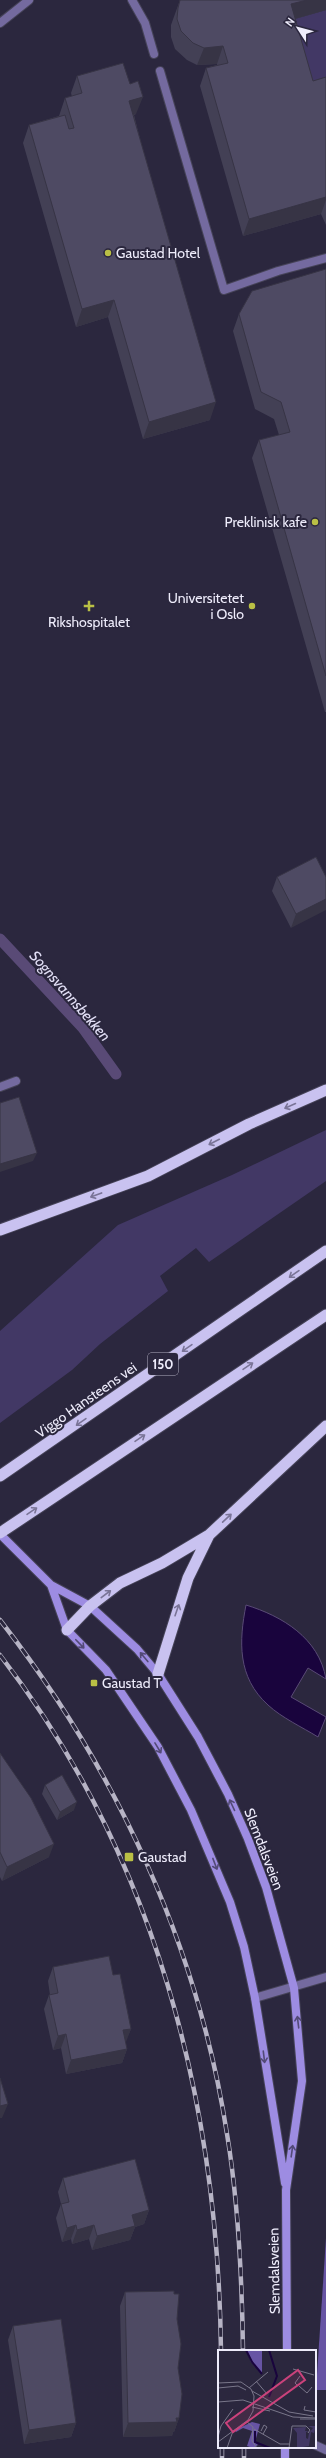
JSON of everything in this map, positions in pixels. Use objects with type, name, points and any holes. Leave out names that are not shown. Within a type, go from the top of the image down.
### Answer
[{"type":"highway","points":[[0,1230],[148,1176],[249,1124],[326,1090]]},
{"type":"highway","name":"Viggo Hansteens vei","points":[[0,1476],[326,1251]]},
{"type":"highway","points":[[0,1533],[326,1315]]},
{"type":"highway","points":[[67,1630],[90,1606],[120,1583],[162,1563],[209,1535],[326,1426]]},
{"type":"highway","points":[[158,1674],[188,1578],[209,1535]]},
{"type":"main road","name":"Slemdalsveien","points":[[0,1533],[51,1585],[90,1606],[137,1649],[158,1674],[198,1737],[248,1839],[274,1915],[294,1988],[302,2081],[286,2190]]},
{"type":"main road","name":"Slemdalsveien","points":[[51,1585],[67,1630],[106,1670],[158,1747],[191,1810],[230,1902],[244,1947],[255,1998],[286,2190],[288,2350]]},
{"type":"street","points":[[0,23],[29,0]]},
{"type":"street","points":[[132,0],[145,23],[154,54]]},
{"type":"street","points":[[160,71],[224,290],[278,271],[326,258]]},
{"type":"street","points":[[0,1087],[16,1081]]},
{"type":"street","points":[[255,1998],[326,1978]]},
{"type":"street","points":[[316,2445],[326,2450]]},
{"type":"shaded area","points":[[326,10],[326,93],[306,99],[284,22]]},
{"type":"shaded area","points":[[326,1130],[326,1181],[209,1262],[196,1248],[160,1276],[168,1291],[100,1344],[72,1370],[0,1423],[0,1331],[118,1225],[232,1175]]},
{"type":"shaded area","points":[[246,1605],[273,1615],[285,1622],[307,1640],[316,1652],[322,1664],[326,1679],[308,1668],[291,1697],[326,1717],[318,1737],[274,1710],[258,1694],[250,1683],[243,1658],[242,1645],[242,1632]]},
{"type":"shaded area","points":[[326,2238],[326,2390],[316,2390]]},
{"type":"building","points":[[180,0],[307,0],[291,4],[313,81],[326,77],[326,197],[249,219],[206,68],[228,63],[223,46],[204,48],[193,43],[181,31],[177,19]]},
{"type":"building","name":"Gaustad Hotel","points":[[123,63],[130,84],[138,81],[143,97],[129,101],[216,402],[149,422],[114,300],[82,309],[29,125],[65,115],[69,129],[74,128],[65,98],[82,93],[77,76]]},
{"type":"building","points":[[326,269],[326,676],[259,440],[290,432],[281,402],[261,392],[239,314],[252,291]]},
{"type":"building","points":[[316,857],[326,877],[326,899],[296,914],[277,877]]},
{"type":"building","points":[[19,1097],[37,1153],[0,1164],[0,1103]]},
{"type":"building","points":[[0,1753],[31,1798],[54,1844],[7,1867],[0,1852]]},
{"type":"building","points":[[62,1775],[77,1802],[60,1812],[45,1785]]},
{"type":"building","points":[[109,1956],[113,1975],[120,1974],[131,2029],[123,2030],[127,2049],[71,2060],[66,2034],[58,2036],[49,1995],[58,1993],[53,1967]]},
{"type":"building","points":[[0,2078],[8,2104],[0,2106]]},
{"type":"building","points":[[135,2159],[149,2210],[132,2215],[135,2226],[97,2236],[94,2225],[77,2230],[76,2225],[67,2228],[61,2204],[69,2202],[63,2178]]},
{"type":"building","points":[[174,2291],[174,2294],[179,2294],[177,2319],[181,2344],[178,2368],[182,2394],[179,2418],[176,2418],[177,2422],[128,2423],[125,2292]]},
{"type":"building","points":[[61,2319],[76,2423],[29,2430],[13,2326]]},
{"type":"waterway","name":"Sognsvannsbekken","points":[[0,939],[83,1028],[116,1074]]},
{"type":"railway","points":[[0,1620],[42,1677],[80,1737],[115,1799],[146,1862],[173,1928],[196,1995],[214,2064],[231,2161],[239,2242],[243,2350]]},
{"type":"railway","points":[[0,1655],[54,1732],[100,1813],[137,1898],[168,1985],[191,2074],[207,2165],[217,2258],[221,2350]]},
{"type":"railway","points":[[222,2448],[222,2458]]},
{"type":"railway","points":[[244,2448],[244,2458]]},
{"type":"place","name":"Gaustad Hotel","points":[[108,253]]},
{"type":"place","name":"Preklinisk kafe","points":[[315,522]]},
{"type":"place","name":"Rikshospitalet","points":[[89,606]]},
{"type":"place","name":"Universitetet i Oslo","points":[[252,606]]},
{"type":"place","name":"Gaustad T","points":[[94,1683]]},
{"type":"place","name":"Gaustad","points":[[129,1857]]}]
